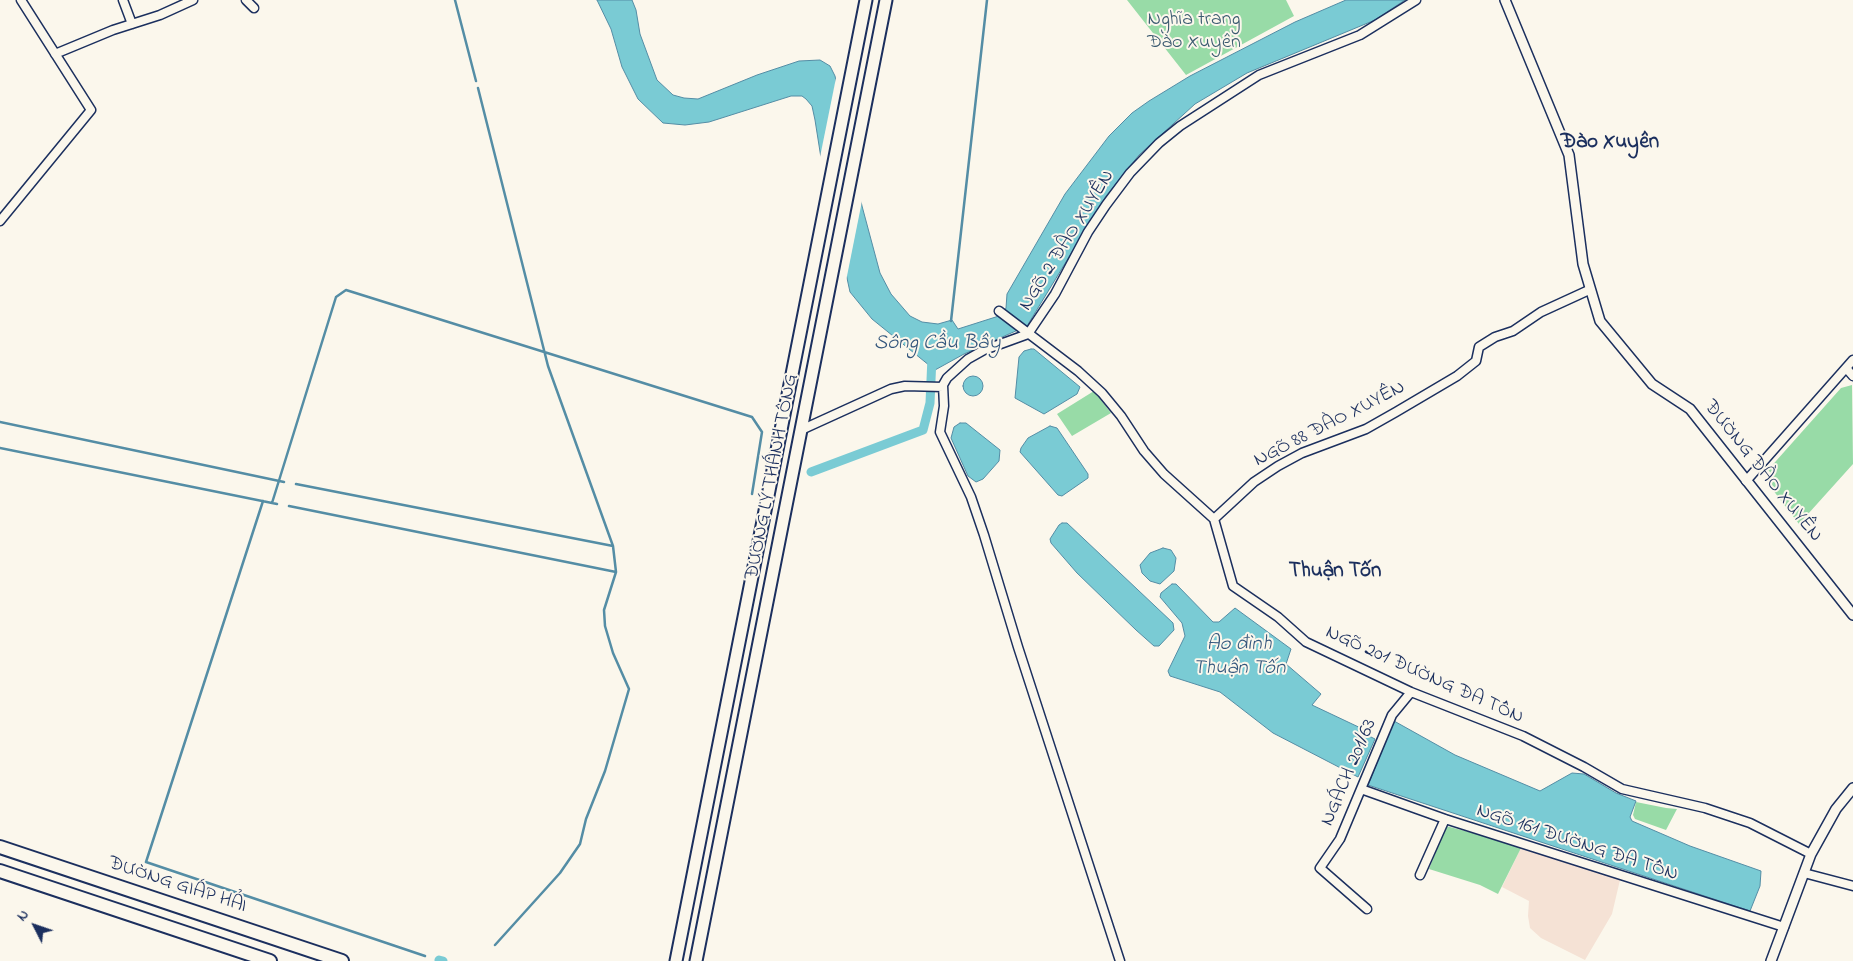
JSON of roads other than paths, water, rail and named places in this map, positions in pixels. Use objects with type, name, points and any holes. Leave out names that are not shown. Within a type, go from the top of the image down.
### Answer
[{"type":"highway","name":"ĐƯỜNG GIÁP HẢI","points":[[0,847],[342,961]]},
{"type":"highway","name":"ĐƯỜNG GIÁP HẢI","points":[[0,872],[270,961]]},
{"type":"main road","name":"ĐƯỜNG LÝ THÁNH TÔNG","points":[[676,961],[866,0]]},
{"type":"main road","name":"ĐƯỜNG LÝ THÁNH TÔNG","points":[[696,961],[886,0]]},
{"type":"main road","points":[[777,450],[796,453]]},
{"type":"street","points":[[0,221],[91,110],[21,0]]},
{"type":"street","points":[[123,0],[132,24]]},
{"type":"street","points":[[55,54],[160,15],[193,0]]},
{"type":"street","points":[[246,0],[254,8]]},
{"type":"street","name":"NGÕ 2 ĐÀO XUYÊN","points":[[1026,332],[1055,294],[1088,232],[1106,205],[1130,173],[1159,143],[1180,126],[1259,75],[1360,35],[1416,0]]},
{"type":"street","name":"ĐƯỜNG ĐÀO XUYÊN","points":[[1505,0],[1569,155],[1582,264],[1600,321],[1652,384],[1690,409],[1853,615]]},
{"type":"street","name":"NGÕ 88 ĐÀO XUYÊN","points":[[1214,519],[1254,482],[1278,466],[1302,453],[1366,429],[1457,376],[1476,361],[1478,347],[1496,337],[1513,331],[1541,312],[1589,290]]},
{"type":"street","points":[[999,311],[1078,371],[1102,393],[1121,416],[1144,451],[1164,474],[1214,519]]},
{"type":"street","points":[[1026,332],[968,359],[947,378],[940,387],[944,406],[940,432],[971,497],[984,535],[1018,647],[1120,961]]},
{"type":"street","points":[[1746,480],[1853,360]]},
{"type":"street","points":[[1846,368],[1853,376]]},
{"type":"street","points":[[801,430],[812,427],[884,392],[905,386],[940,387]]},
{"type":"street","name":"NGÕ 201 ĐƯỜNG ĐA TỐN","points":[[1214,519],[1233,586],[1278,618],[1306,642],[1412,692],[1523,736],[1584,766],[1622,789],[1705,808],[1750,823],[1811,854]]},
{"type":"street","name":"NGÁCH 201/63","points":[[1367,909],[1320,868],[1340,839],[1392,715],[1412,692]]},
{"type":"street","points":[[1771,961],[1811,854],[1836,809],[1853,788]]},
{"type":"street","name":"NGÕ 161 ĐƯỜNG ĐA TỐN","points":[[1361,789],[1445,819],[1784,927]]},
{"type":"street","points":[[1420,875],[1445,819]]},
{"type":"street","points":[[1804,872],[1853,886]]},
{"type":"water","name":"Sông Cầu Bây","points":[[597,0],[632,0],[636,10],[640,34],[657,80],[673,95],[698,99],[757,75],[799,61],[820,60],[830,66],[835,76],[862,206],[880,273],[891,294],[910,316],[922,322],[938,324],[952,320],[958,329],[1002,315],[1006,308],[1007,294],[1065,194],[1109,136],[1132,113],[1190,76],[1295,22],[1346,0],[1405,0],[1375,20],[1247,73],[1195,104],[1139,155],[1106,196],[1027,326],[964,354],[935,370],[872,319],[850,292],[821,158],[812,106],[806,99],[802,96],[791,96],[709,122],[685,125],[663,123],[638,99],[622,67],[611,29]]},
{"type":"water","points":[[1034,349],[1080,387],[1077,394],[1044,414],[1015,398],[1019,357],[1024,351]]},
{"type":"water","points":[[969,376],[977,376],[983,382],[983,390],[977,396],[969,396],[963,390],[963,382]]},
{"type":"water","points":[[960,423],[966,423],[1000,450],[999,461],[983,479],[976,482],[968,476],[951,438],[954,427]]},
{"type":"water","points":[[1050,426],[1057,428],[1088,474],[1088,478],[1062,496],[1058,495],[1020,452],[1028,438]]},
{"type":"water","points":[[1062,523],[1067,523],[1173,623],[1174,630],[1159,646],[1154,646],[1136,630],[1077,573],[1051,543],[1050,539]]},
{"type":"water","points":[[1163,548],[1171,550],[1176,558],[1174,571],[1160,584],[1150,581],[1142,573],[1140,565],[1150,553]]},
{"type":"water","name":"Ao đình Thuận Tốn","points":[[1172,584],[1176,584],[1213,622],[1219,622],[1235,608],[1291,649],[1286,664],[1321,694],[1312,705],[1367,731],[1365,734],[1375,739],[1358,777],[1273,733],[1220,692],[1170,676],[1168,671],[1185,636],[1182,623],[1160,597],[1161,593]]},
{"type":"water","points":[[1394,721],[1455,755],[1540,791],[1572,773],[1584,774],[1616,793],[1636,801],[1630,817],[1632,821],[1690,846],[1761,871],[1760,886],[1750,911],[1368,785]]},
{"type":"waterway","points":[[455,0],[476,81]]},
{"type":"waterway","points":[[951,321],[987,0]]},
{"type":"waterway","points":[[478,88],[548,366],[613,546],[616,572],[604,610],[605,626],[613,653],[629,689],[605,771],[586,819],[580,844],[560,873],[495,945]]},
{"type":"waterway","points":[[272,503],[336,297],[346,290],[752,417],[762,432],[752,494]]},
{"type":"waterway","points":[[811,472],[923,430],[930,403],[932,357]]},
{"type":"waterway","points":[[0,422],[284,482]]},
{"type":"waterway","points":[[0,448],[277,504]]},
{"type":"waterway","points":[[296,484],[613,546]]},
{"type":"waterway","points":[[263,501],[146,862],[425,956]]},
{"type":"waterway","points":[[289,506],[616,572]]},
{"type":"waterway","points":[[439,960],[443,961]]},
{"type":"district","name":"Đào Xuyên","points":[[1610,144]]},
{"type":"district","name":"Thuận Tốn","points":[[1335,573]]},
{"type":"park label","name":"Nghĩa trang Đào Xuyên","points":[[1194,32]]}]
